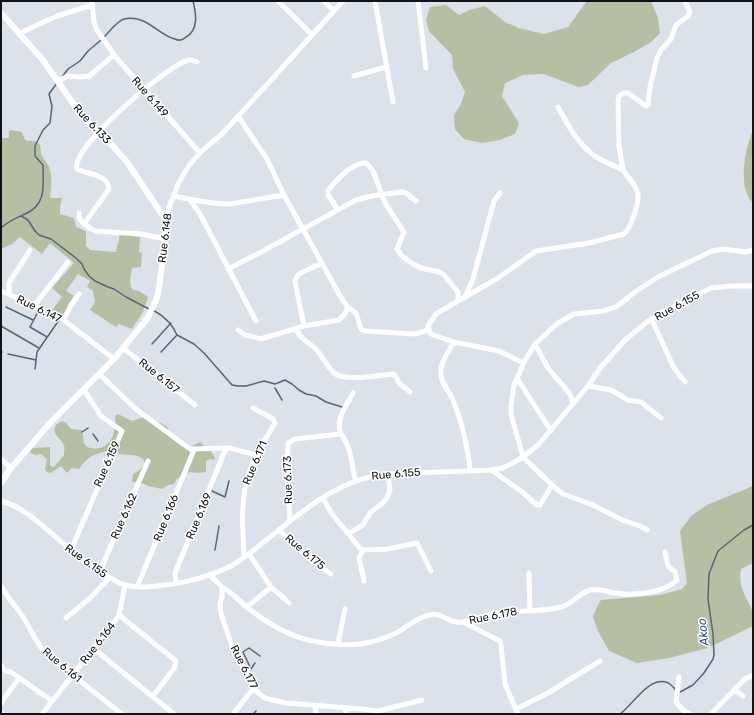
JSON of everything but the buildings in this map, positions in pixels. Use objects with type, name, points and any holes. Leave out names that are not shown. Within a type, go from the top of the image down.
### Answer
[{"type":"street","points":[[278,1],[312,34]]},
{"type":"street","points":[[324,1],[334,11]]},
{"type":"street","name":"Rue 6.148","points":[[1,483],[11,468],[50,423],[114,359],[150,314],[154,307],[159,290],[165,219],[182,177],[200,153],[222,134],[343,1]]},
{"type":"street","points":[[375,1],[393,102]]},
{"type":"street","points":[[418,1],[426,68]]},
{"type":"street","points":[[623,170],[618,146],[619,96],[624,93],[628,93],[646,106],[648,105],[650,87],[657,58],[661,50],[671,38],[676,25],[688,16],[690,12],[685,1]]},
{"type":"street","points":[[20,34],[57,16],[92,3]]},
{"type":"street","name":"Rue 6.149","points":[[92,3],[94,22],[114,55],[172,123],[200,153]]},
{"type":"street","name":"Rue 6.133","points":[[1,13],[42,59],[79,112],[127,162],[165,219]]},
{"type":"street","points":[[58,81],[68,76],[89,76],[114,55]]},
{"type":"street","points":[[84,224],[108,190],[108,185],[105,180],[79,171],[76,168],[85,147],[98,132],[173,67],[189,60],[197,62]]},
{"type":"street","points":[[354,76],[386,67]]},
{"type":"street","points":[[428,330],[429,323],[436,314],[498,278],[536,251],[589,243],[624,234],[628,230],[639,202],[639,195],[636,188],[623,170],[602,160],[587,150],[570,129],[558,107]]},
{"type":"street","points":[[238,116],[267,160],[343,301],[348,308],[356,313],[361,329],[365,331],[415,334],[428,330]]},
{"type":"street","points":[[338,210],[328,194],[328,190],[339,178],[360,163],[366,163],[370,166],[385,203],[404,232],[398,250],[401,255],[411,263],[421,268],[433,270],[444,275],[458,292],[458,301]]},
{"type":"street","points":[[228,269],[304,230],[356,200],[381,194],[406,193],[416,201]]},
{"type":"street","points":[[466,297],[473,279],[494,201],[500,193]]},
{"type":"street","points":[[174,196],[190,200],[230,204],[284,194]]},
{"type":"street","points":[[190,200],[200,214],[256,320]]},
{"type":"street","points":[[79,213],[80,220],[96,231],[141,234],[164,239]]},
{"type":"street","points":[[647,530],[622,520],[593,505],[563,494],[523,457],[511,414],[512,392],[517,378],[523,363],[535,344],[558,323],[569,316],[574,314],[603,311],[616,307],[635,292],[663,274],[712,251],[723,249],[746,252],[753,250]]},
{"type":"street","points":[[9,294],[9,283],[30,250]]},
{"type":"street","points":[[34,306],[68,262]]},
{"type":"street","points":[[304,326],[296,278],[299,274],[322,263]]},
{"type":"street","name":"Rue 6.155","points":[[1,501],[22,510],[70,550],[100,572],[125,585],[137,587],[176,583],[210,575],[232,565],[308,507],[342,486],[355,480],[374,475],[491,470],[502,468],[523,457],[538,445],[551,431],[588,386],[601,367],[625,340],[652,320],[689,298],[711,288],[753,286]]},
{"type":"street","name":"Rue 6.147","points":[[1,291],[64,320],[114,359]]},
{"type":"street","points":[[64,320],[71,305],[79,294]]},
{"type":"street","points":[[238,330],[260,339],[304,326],[338,320],[345,314],[348,308]]},
{"type":"street","points":[[652,320],[674,368],[685,382]]},
{"type":"street","points":[[296,329],[298,334],[315,348],[332,372],[337,375],[359,378],[394,374],[400,384],[410,392]]},
{"type":"street","points":[[428,330],[433,335],[454,342],[499,351],[523,363]]},
{"type":"street","points":[[454,342],[442,365],[440,373],[443,384],[452,398],[460,423],[468,450],[470,470]]},
{"type":"street","points":[[535,344],[548,368],[570,394],[573,403]]},
{"type":"street","name":"Rue 6.157","points":[[123,348],[195,405]]},
{"type":"street","points":[[100,374],[137,410],[187,447],[194,450],[226,448],[258,455]]},
{"type":"street","points":[[517,378],[551,431]]},
{"type":"street","points":[[588,386],[611,390],[628,400],[640,402],[661,418]]},
{"type":"street","name":"Rue 6.159","points":[[70,550],[122,431],[101,416],[84,390]]},
{"type":"street","points":[[353,393],[339,419],[338,428],[345,440],[349,452],[355,480]]},
{"type":"street","name":"Rue 6.171","points":[[246,555],[242,533],[244,492],[249,475],[262,444],[275,423],[273,419],[253,408]]},
{"type":"street","name":"Rue 6.173","points":[[290,521],[287,472],[288,443],[295,439],[341,434]]},
{"type":"street","name":"Rue 6.169","points":[[176,583],[175,573],[226,448]]},
{"type":"street","name":"Rue 6.166","points":[[137,587],[194,450]]},
{"type":"street","points":[[1,459],[11,468]]},
{"type":"street","name":"Rue 6.162","points":[[100,572],[148,462]]},
{"type":"street","points":[[491,470],[521,490],[537,505],[540,505],[552,485]]},
{"type":"street","points":[[348,534],[363,525],[371,512],[387,498],[390,490],[388,474]]},
{"type":"street","points":[[323,498],[332,514],[363,550],[388,549],[417,543],[431,571]]},
{"type":"street","name":"Rue 6.175","points":[[279,530],[311,560],[331,574]]},
{"type":"street","points":[[363,550],[360,558],[364,581]]},
{"type":"street","name":"Rue 6.178","points":[[222,587],[235,595],[247,607],[266,621],[284,631],[304,639],[338,644],[367,644],[400,630],[420,618],[433,614],[437,614],[454,622],[463,622],[489,615],[530,610],[548,610],[562,607],[574,602],[589,591],[594,590],[619,594],[640,594],[657,591],[673,584],[677,580],[675,572],[668,566],[665,552]]},
{"type":"street","points":[[246,555],[271,587],[289,603]]},
{"type":"street","points":[[529,573],[530,610]]},
{"type":"street","points":[[210,575],[222,587]]},
{"type":"street","points":[[66,618],[90,598],[109,578]]},
{"type":"street","name":"Rue 6.164","points":[[42,714],[94,649],[119,614],[125,585]]},
{"type":"street","name":"Rue 6.161","points":[[1,586],[6,595],[23,616],[43,651],[122,714]]},
{"type":"street","name":"Rue 6.177","points":[[222,587],[220,604],[221,614],[233,649],[249,677],[253,689],[265,698],[286,703],[375,711],[422,700]]},
{"type":"street","points":[[247,607],[271,587]]},
{"type":"street","points":[[338,644],[345,609]]},
{"type":"street","points":[[119,614],[176,661],[175,667],[153,696]]},
{"type":"street","points":[[463,622],[500,641],[505,684],[517,712],[600,661]]},
{"type":"street","points":[[94,649],[174,714]]},
{"type":"street","points":[[1,665],[5,670],[11,672],[52,701]]},
{"type":"street","points":[[711,714],[745,679],[753,675]]},
{"type":"street","points":[[679,677],[676,702],[684,711],[690,714]]},
{"type":"street","points":[[1,703],[19,678]]},
{"type":"street","points":[[233,714],[253,689]]},
{"type":"street","points":[[734,690],[743,696]]},
{"type":"street","points":[[316,706],[316,714]]},
{"type":"street","points":[[345,708],[346,714]]},
{"type":"green space","points":[[587,1],[651,1],[658,18],[660,33],[651,42],[611,63],[588,85],[578,87],[544,74],[523,75],[505,83],[502,96],[519,123],[515,134],[500,140],[482,143],[464,139],[455,129],[454,115],[461,104],[465,92],[453,69],[452,55],[429,31],[426,20],[430,7],[446,5],[459,15],[469,10],[485,6],[505,22],[519,28],[544,34],[568,27]]},
{"type":"green space","points":[[10,130],[22,132],[25,140],[36,141],[40,144],[42,155],[48,165],[51,175],[50,198],[62,198],[60,214],[74,218],[76,227],[86,231],[86,246],[90,250],[116,252],[120,234],[140,237],[139,252],[142,253],[141,267],[132,268],[130,283],[133,290],[139,291],[148,297],[143,312],[132,329],[119,324],[116,327],[90,310],[95,302],[93,291],[87,287],[90,281],[78,274],[66,291],[74,296],[63,315],[52,310],[62,297],[52,288],[74,263],[50,243],[42,254],[20,237],[12,244],[1,249],[1,138],[9,138]]},
{"type":"green space","points":[[753,130],[753,203],[745,188],[744,168],[747,147]]},
{"type":"green space","points":[[118,414],[132,421],[144,417],[155,423],[165,425],[168,428],[168,433],[189,446],[200,442],[209,448],[215,458],[214,460],[211,459],[206,461],[206,472],[189,472],[177,479],[174,484],[168,485],[162,489],[148,486],[139,482],[132,482],[133,474],[143,467],[144,460],[138,456],[115,452],[114,448],[87,459],[79,469],[72,468],[67,473],[61,466],[51,473],[47,472],[45,470],[47,459],[41,454],[36,455],[30,453],[33,448],[50,447],[50,466],[54,467],[64,455],[64,445],[55,434],[56,425],[62,421],[71,429],[82,430],[84,443],[87,447],[101,448],[110,441],[113,436],[115,430],[115,416]]},
{"type":"green space","points":[[753,486],[753,563],[741,569],[740,580],[753,612],[753,626],[708,648],[669,658],[637,663],[609,651],[598,631],[593,617],[601,600],[660,595],[682,589],[687,583],[680,531],[691,516],[707,505]]},
{"type":"waterway","points":[[104,37],[119,22],[124,19],[132,18],[145,22],[169,37],[178,40],[182,39],[190,34],[195,26],[196,16],[193,1]]},
{"type":"waterway","points":[[62,77],[68,69],[80,61],[88,51],[101,40]]},
{"type":"waterway","points":[[1,228],[32,210],[40,200],[43,187],[43,165],[35,156],[35,146],[43,130],[50,123],[52,106],[49,94],[57,83]]},
{"type":"waterway","points":[[21,216],[28,220],[39,235],[51,239],[76,258],[82,264],[89,276],[95,281],[114,289],[149,309]]},
{"type":"waterway","points":[[6,307],[33,320]]},
{"type":"waterway","points":[[39,310],[30,327],[47,337]]},
{"type":"waterway","points":[[153,310],[167,320],[177,335],[194,344],[204,353],[232,385],[246,386],[264,381],[275,384],[285,380],[306,394],[316,396],[326,402],[342,407]]},
{"type":"waterway","points":[[35,369],[37,352],[59,320]]},
{"type":"waterway","points":[[152,344],[171,323]]},
{"type":"waterway","points":[[1,326],[39,348]]},
{"type":"waterway","points":[[161,352],[177,335]]},
{"type":"waterway","points":[[8,354],[36,360]]},
{"type":"waterway","points":[[275,388],[282,400]]},
{"type":"waterway","points":[[82,432],[88,428]]},
{"type":"waterway","points":[[93,434],[98,441]]},
{"type":"waterway","points":[[212,491],[225,497],[229,481]]},
{"type":"waterway","name":"Akoo","points":[[680,692],[693,685],[704,673],[713,659],[713,634],[708,599],[709,574],[718,551],[744,530],[753,525]]},
{"type":"waterway","points":[[215,550],[219,526]]},
{"type":"waterway","points":[[255,663],[251,669],[243,652],[249,648],[260,656]]},
{"type":"waterway","name":"Akoo","points":[[620,714],[641,693],[653,684],[666,682],[676,690]]},
{"type":"waterway","points":[[253,714],[256,711]]}]
